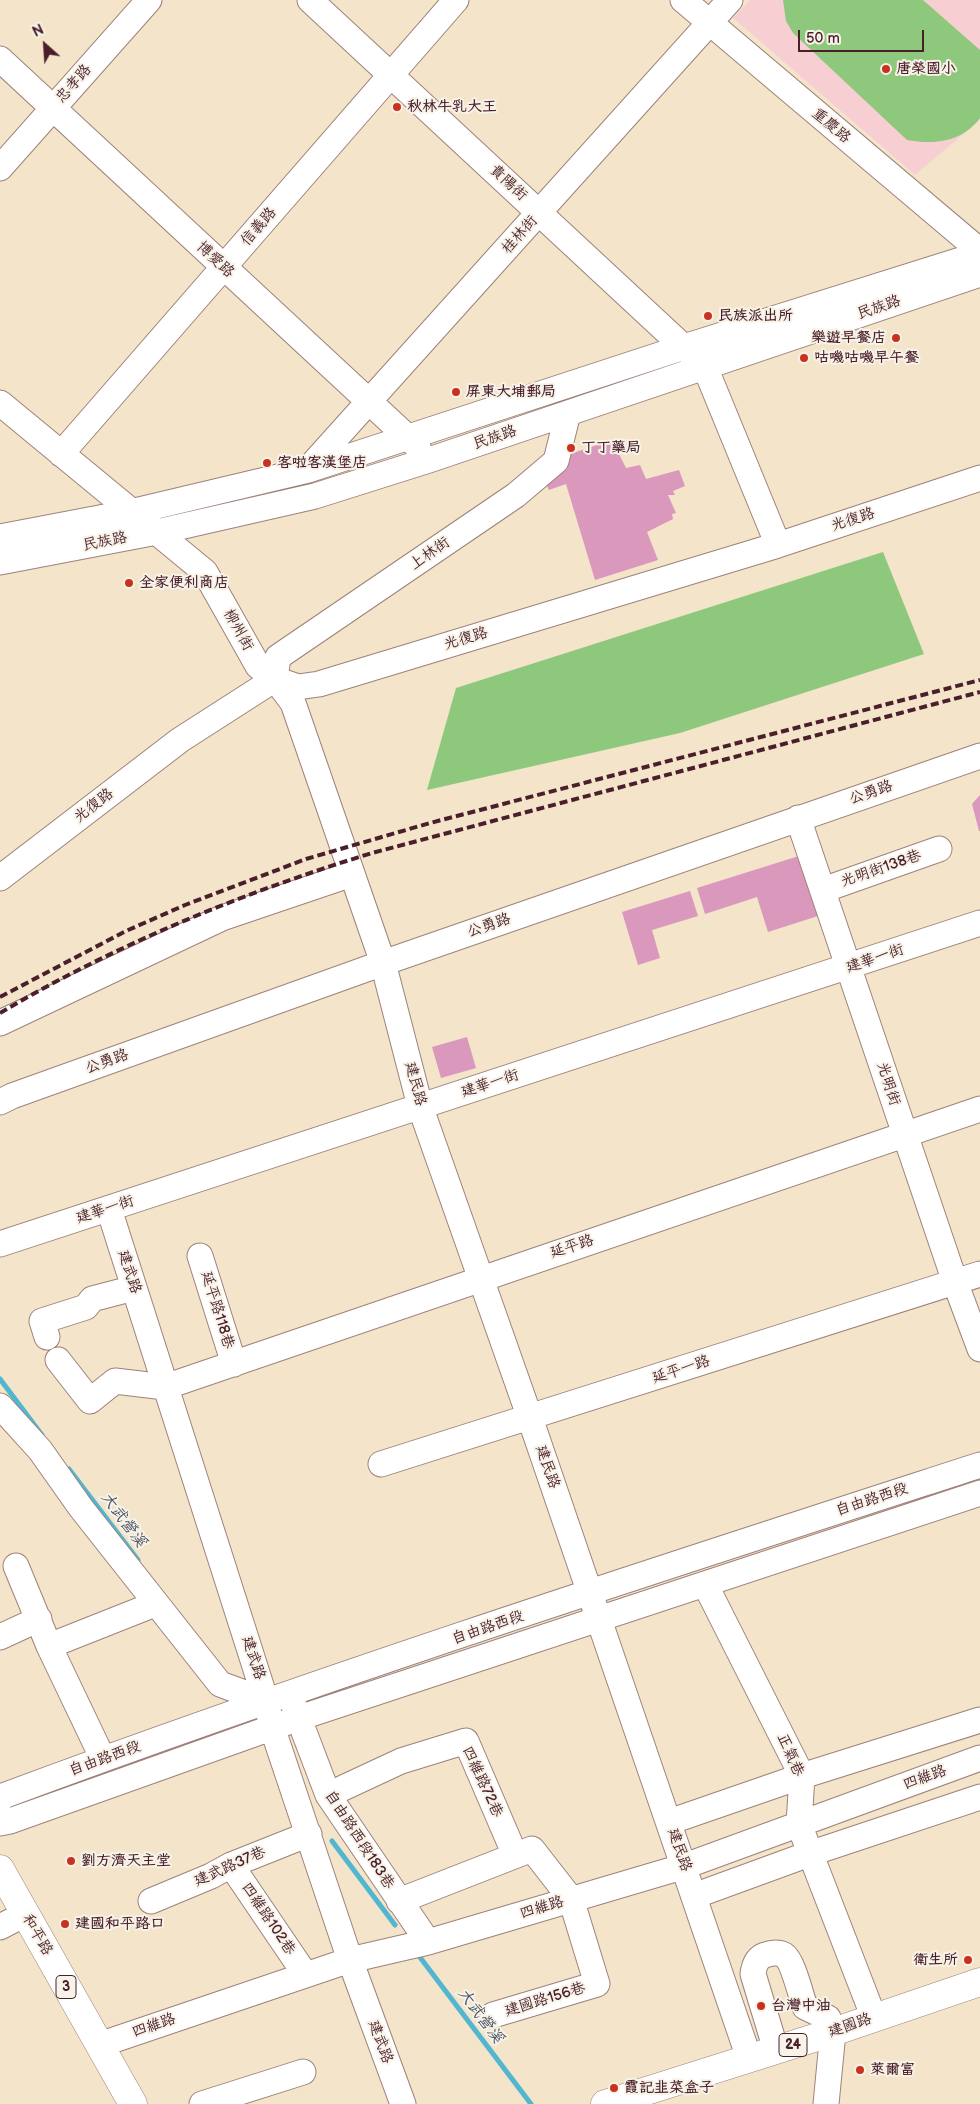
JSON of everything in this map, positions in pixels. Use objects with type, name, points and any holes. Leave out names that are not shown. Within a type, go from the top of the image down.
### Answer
[{"type":"main road","name":"和平路","points":[[0,1869],[133,2104]]},
{"type":"main road","name":"建國路","points":[[605,2104],[833,2032],[980,1982]]},
{"type":"street","name":"忠孝路","points":[[0,168],[149,0]]},
{"type":"street","name":"貴陽街","points":[[310,0],[705,367]]},
{"type":"street","name":"信義路","points":[[61,454],[456,0]]},
{"type":"street","name":"重慶路","points":[[683,0],[980,253]]},
{"type":"street","name":"桂林街","points":[[308,470],[730,0]]},
{"type":"street","name":"博愛路","points":[[0,59],[369,404],[408,437],[430,460]]},
{"type":"street","name":"民族路","points":[[0,537],[131,512],[308,470],[684,347],[980,253]]},
{"type":"street","name":"民族路","points":[[0,562],[157,532],[316,496],[430,460],[980,274]]},
{"type":"street","points":[[705,367],[778,545]]},
{"type":"street","name":"柳州街","points":[[0,403],[205,572],[258,666],[275,680],[293,703],[352,874]]},
{"type":"street","name":"上林街","points":[[275,680],[278,657],[516,495],[556,461],[568,413]]},
{"type":"street","name":"光復路","points":[[0,878],[180,740],[275,680],[298,687],[318,684],[778,545],[980,478]]},
{"type":"street","name":"公勇路","points":[[0,1102],[21,1092],[383,963],[980,756]]},
{"type":"street","name":"光明街","points":[[798,818],[955,1282],[980,1349]]},
{"type":"street","name":"光明街138巷","points":[[823,890],[939,849]]},
{"type":"street","points":[[0,1023],[222,918],[352,874]]},
{"type":"street","name":"建民路","points":[[352,874],[383,963],[420,1106],[685,1866],[749,2058]]},
{"type":"street","name":"建華一街","points":[[0,1244],[420,1106],[850,968],[980,923]]},
{"type":"street","name":"延平路","points":[[165,1387],[980,1109]]},
{"type":"street","name":"建武路","points":[[109,1209],[266,1701],[272,1727],[350,1960],[403,2104]]},
{"type":"street","name":"延平路118巷","points":[[200,1256],[234,1364]]},
{"type":"street","name":"延平一路","points":[[381,1464],[980,1274]]},
{"type":"street","points":[[47,1337],[42,1321],[86,1307],[92,1299],[134,1288]]},
{"type":"street","points":[[58,1360],[90,1401],[114,1381],[165,1387]]},
{"type":"street","points":[[0,1406],[40,1450],[81,1508],[220,1684],[266,1701]]},
{"type":"street","name":"自由路西段","points":[[0,1800],[4,1796],[103,1759],[266,1701],[980,1465]]},
{"type":"street","name":"自由路西段","points":[[0,1823],[272,1727],[980,1493]]},
{"type":"street","points":[[16,1566],[49,1646],[103,1759]]},
{"type":"street","name":"正氣巷","points":[[705,1584],[802,1776],[799,1824],[874,2018]]},
{"type":"street","points":[[49,1646],[155,1604]]},
{"type":"street","points":[[0,1637],[39,1619]]},
{"type":"street","name":"自由路西段183巷","points":[[290,1694],[328,1795],[399,1901],[417,1945]]},
{"type":"street","points":[[669,1822],[802,1776],[979,1724]]},
{"type":"street","name":"四維路72巷","points":[[328,1795],[402,1761],[466,1741],[515,1855]]},
{"type":"street","name":"四維路","points":[[99,2045],[350,1960],[417,1945],[685,1866],[980,1758]]},
{"type":"street","points":[[694,1896],[809,1854],[980,1797]]},
{"type":"street","name":"建武路37巷","points":[[151,1901],[211,1876],[231,1865],[309,1834]]},
{"type":"street","points":[[515,1855],[532,1849],[571,1899]]},
{"type":"street","name":"自由路西段183巷","points":[[399,1901],[515,1855]]},
{"type":"street","name":"四維路102巷","points":[[231,1865],[306,1974]]},
{"type":"street","name":"建國路156巷","points":[[493,2015],[597,1984],[571,1899]]},
{"type":"street","points":[[0,1927],[25,1914]]},
{"type":"street","points":[[776,2050],[753,1974],[755,1963],[762,1956],[776,1953],[784,1956],[790,1963],[804,2007],[828,2018],[833,2032],[826,2104]]},
{"type":"street","points":[[202,2104],[304,2072]]},
{"type":"shaded area","name":"唐榮國小","points":[[750,0],[980,0],[980,120],[915,175],[733,18]]},
{"type":"green space","name":"唐榮國小","points":[[783,0],[923,0],[980,50],[980,118],[965,132],[947,140],[928,142],[907,140],[793,33],[786,21]]},
{"type":"green space","points":[[883,552],[924,654],[680,733],[427,790],[456,688]]},
{"type":"building","points":[[612,440],[626,468],[640,465],[646,479],[679,470],[685,486],[673,491],[675,495],[668,495],[676,513],[672,514],[673,519],[647,532],[658,560],[595,580],[566,484],[549,490],[544,480],[564,456]]},
{"type":"building","points":[[980,795],[980,831],[979,831],[972,804]]},
{"type":"building","points":[[802,855],[821,915],[768,932],[757,897],[705,914],[697,888]]},
{"type":"building","points":[[690,891],[698,916],[652,930],[660,958],[638,965],[622,912]]},
{"type":"building","points":[[467,1037],[476,1068],[441,1078],[432,1047]]},
{"type":"waterway","name":"大武營溪","points":[[0,1379],[42,1435]]},
{"type":"waterway","name":"大武營溪","points":[[69,1469],[138,1560]]},
{"type":"waterway","name":"大武營溪","points":[[332,1841],[395,1925]]},
{"type":"waterway","name":"大武營溪","points":[[416,1952],[531,2104]]},
{"type":"railway","points":[[0,997],[126,931],[185,905],[306,859],[430,823],[980,680]]},
{"type":"railway","points":[[0,1013],[89,965],[181,922],[275,885],[323,869],[372,853],[980,692]]},
{"type":"place","name":"唐榮國小","points":[[886,69]]},
{"type":"place","name":"秋林牛乳大王","points":[[397,107]]},
{"type":"place","name":"民族派出所","points":[[708,316]]},
{"type":"place","name":"樂遊早餐店","points":[[896,338]]},
{"type":"place","name":"咕嘰咕嘰早午餐","points":[[804,358]]},
{"type":"place","name":"屏東大埔郵局","points":[[456,392]]},
{"type":"place","name":"丁丁藥局","points":[[571,448]]},
{"type":"place","name":"客啦客漢堡店","points":[[267,463]]},
{"type":"place","name":"全家便利商店","points":[[129,583]]},
{"type":"place","name":"劉方濟天主堂","points":[[71,1861]]},
{"type":"place","name":"建國和平路口","points":[[65,1924]]},
{"type":"place","name":"衛生所","points":[[968,1960]]},
{"type":"place","name":"台灣中油","points":[[761,2006]]},
{"type":"place","name":"萊爾富","points":[[860,2070]]},
{"type":"place","name":"霞記韭菜盒子","points":[[614,2088]]}]
